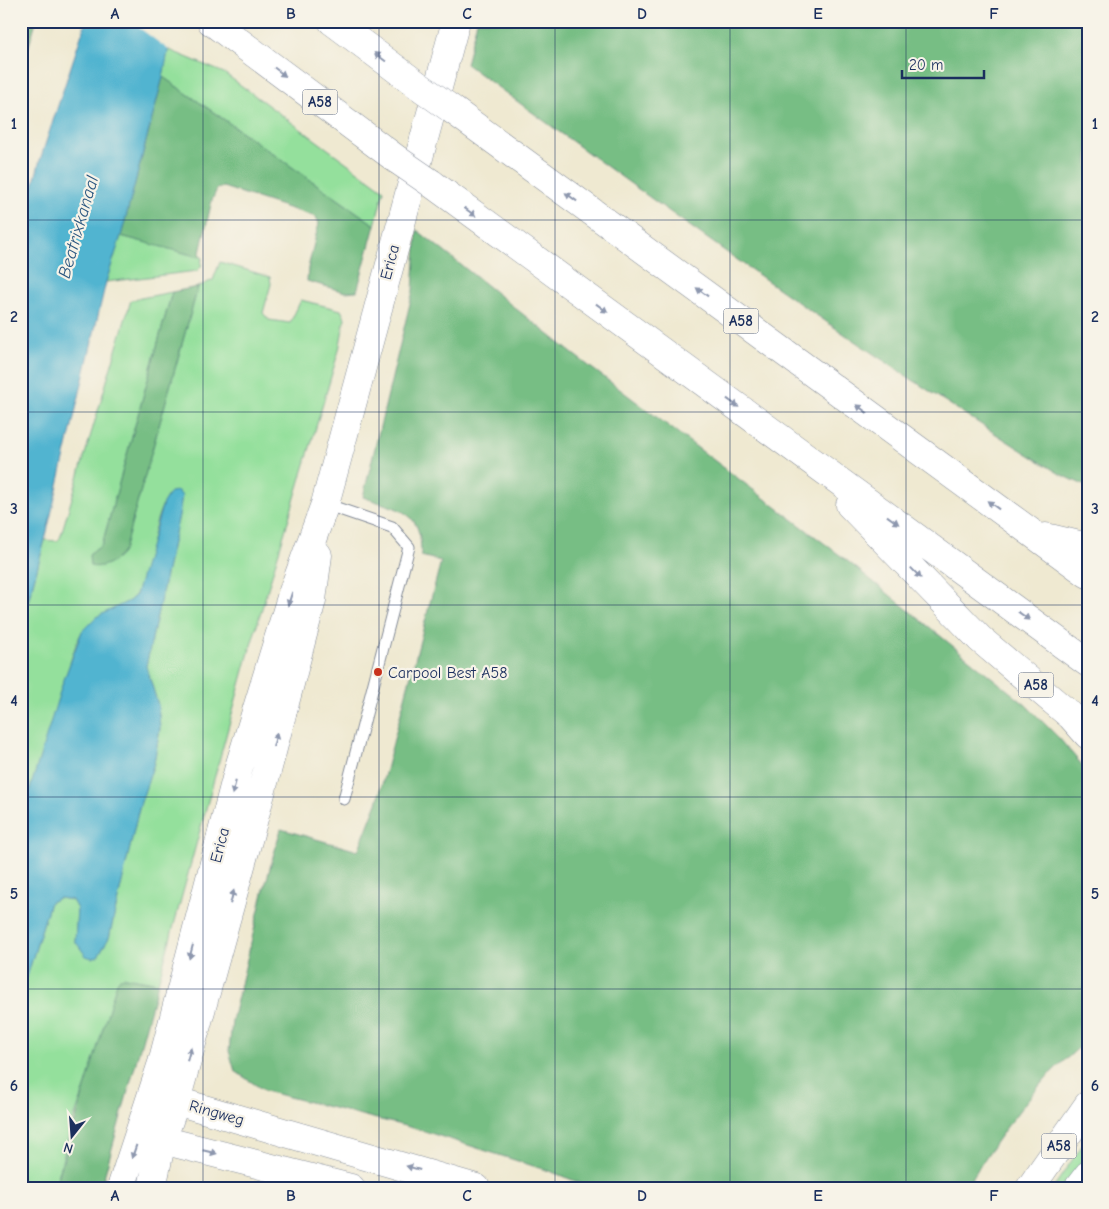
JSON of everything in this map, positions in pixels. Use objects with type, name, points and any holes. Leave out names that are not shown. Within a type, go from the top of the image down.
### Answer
[{"type":"main road","name":"A58","points":[[332,21],[1088,574]]},
{"type":"main road","name":"Erica","points":[[121,1188],[146,1116],[239,767],[292,594],[325,504],[456,21]]},
{"type":"main road","name":"A58","points":[[225,32],[1088,663]]},
{"type":"main road","name":"A58","points":[[797,450],[980,639],[1071,716],[1088,735]]},
{"type":"main road","name":"Erica","points":[[152,1188],[162,1140],[176,1101],[312,600],[325,504]]},
{"type":"main road","name":"A58","points":[[1032,533],[1088,547]]},
{"type":"main road","name":"Ringweg","points":[[146,1116],[176,1101],[476,1188]]},
{"type":"main road","name":"A58","points":[[1030,1188],[1088,1105]]},
{"type":"main road","points":[[146,1116],[162,1140],[351,1188]]},
{"type":"main road","name":"A58","points":[[1078,1188],[1088,1175]]},
{"type":"lane","points":[[325,504],[392,526],[409,547],[344,799]]},
{"type":"green space","points":[[21,21],[36,21],[21,73]]},
{"type":"green space","points":[[477,21],[1088,21],[1088,487],[1060,474],[983,426],[833,326],[685,223],[466,64]]},
{"type":"green space","points":[[167,49],[224,73],[384,190],[375,225],[163,77]]},
{"type":"green space","points":[[163,77],[375,225],[357,291],[345,292],[307,281],[308,268],[319,223],[316,217],[223,187],[217,189],[212,200],[199,257],[121,236]]},
{"type":"green space","points":[[417,230],[573,354],[845,559],[1026,705],[1059,738],[1088,772],[1088,1037],[1051,1073],[1024,1104],[966,1188],[593,1188],[552,1172],[421,1130],[265,1091],[235,1071],[229,1051],[232,1021],[263,893],[281,829],[358,851],[378,800],[441,561],[421,556],[418,529],[407,514],[363,497],[413,291]]},
{"type":"green space","points":[[121,236],[202,257],[201,267],[197,271],[106,282]]},
{"type":"green space","points":[[220,262],[270,277],[271,284],[263,313],[269,320],[290,323],[301,300],[341,310],[345,318],[339,350],[249,652],[158,983],[125,977],[72,1124],[55,1188],[21,1188],[21,996],[50,902],[59,898],[72,900],[77,909],[75,941],[109,938],[139,808],[154,763],[160,728],[158,705],[146,666],[179,515],[170,492],[158,516],[146,568],[137,592],[127,602],[89,624],[78,639],[21,818],[21,627],[45,540],[57,541],[60,538],[131,300],[172,292],[102,545],[89,555],[124,550],[198,287],[213,280]]},
{"type":"green space","points":[[198,287],[124,550],[118,558],[109,563],[95,567],[90,566],[89,555],[102,545],[172,292]]},
{"type":"green space","points":[[125,977],[158,983],[101,1188],[55,1188],[117,982],[120,978]]},
{"type":"green space","points":[[1088,1137],[1088,1162],[1070,1188],[1053,1188]]},
{"type":"water","name":"Beatrixkanaal","points":[[86,21],[174,21],[163,77],[121,236],[106,282],[45,540],[21,627],[21,230],[40,160]]},
{"type":"water","points":[[178,491],[182,496],[179,515],[146,666],[158,705],[160,728],[154,763],[139,808],[109,938],[98,956],[92,958],[86,956],[75,941],[77,909],[72,900],[59,898],[50,902],[21,996],[21,818],[62,685],[82,631],[96,617],[129,601],[136,595],[163,503],[170,492]]},
{"type":"pier","points":[[130,21],[177,21],[169,50]]},
{"type":"place","name":"Carpool Best A58","points":[[378,672]]}]
